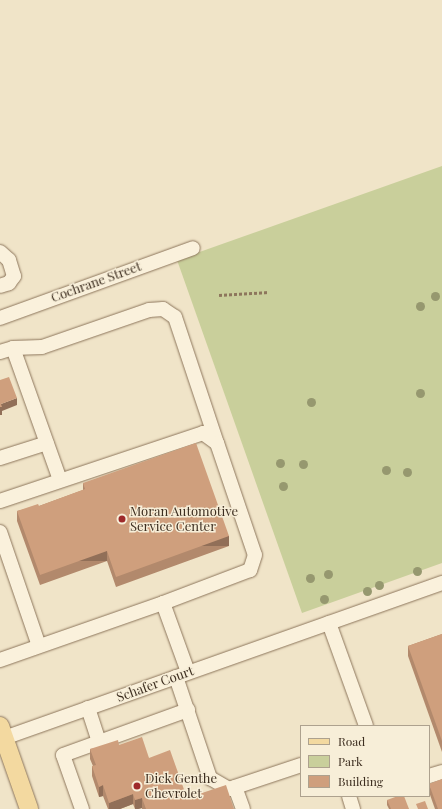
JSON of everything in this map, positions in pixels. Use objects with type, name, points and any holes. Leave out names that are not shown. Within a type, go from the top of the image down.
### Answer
[{"type":"main road","points":[[3,740],[29,809]]},
{"type":"street","name":"Cochrane Street","points":[[0,318],[193,248]]},
{"type":"street","points":[[0,252],[9,260],[14,276],[9,283],[0,286]]},
{"type":"street","points":[[0,660],[164,603],[250,570],[255,555],[175,317],[162,309],[148,310],[42,346],[7,350],[47,442],[60,480]]},
{"type":"street","points":[[0,501],[203,433],[217,443]]},
{"type":"street","points":[[0,458],[47,442]]},
{"type":"street","points":[[0,532],[39,646]]},
{"type":"street","name":"Schafer Court","points":[[3,740],[305,630],[442,583]]},
{"type":"street","points":[[164,603],[182,675],[188,710],[210,778],[229,789],[300,765]]},
{"type":"street","points":[[329,623],[366,725]]},
{"type":"street","points":[[88,708],[99,742]]},
{"type":"street","points":[[82,809],[63,755],[188,710]]},
{"type":"street","points":[[430,776],[442,772]]},
{"type":"street","points":[[235,787],[243,809]]},
{"type":"street","points":[[349,797],[353,809]]},
{"type":"path","points":[[219,295],[269,292]]},
{"type":"green space","points":[[442,166],[442,563],[302,613],[177,260]]},
{"type":"building","points":[[9,377],[17,398],[1,404],[2,407],[0,407],[0,380]]},
{"type":"building","name":"Moran Automotive Service Center","points":[[196,443],[229,536],[116,577],[107,551],[40,575],[17,511],[38,504],[39,506],[85,489],[83,483]]},
{"type":"building","points":[[442,634],[442,741],[408,646]]},
{"type":"building","name":"Dick Genthe Chevrolet","points":[[142,737],[149,758],[170,750],[187,798],[226,785],[234,809],[146,809],[142,798],[135,800],[133,794],[109,803],[103,785],[99,787],[92,766],[96,765],[90,749],[118,740],[119,745]]},
{"type":"building","points":[[442,779],[442,809],[438,809],[430,784]]},
{"type":"building","points":[[395,797],[404,797],[409,809],[391,809],[387,800]]},
{"type":"building","points":[[425,801],[428,809],[418,809],[416,804]]},
{"type":"place","name":"Moran Automotive Service Center","points":[[122,519]]},
{"type":"place","name":"Dick Genthe Chevrolet","points":[[137,786]]}]
